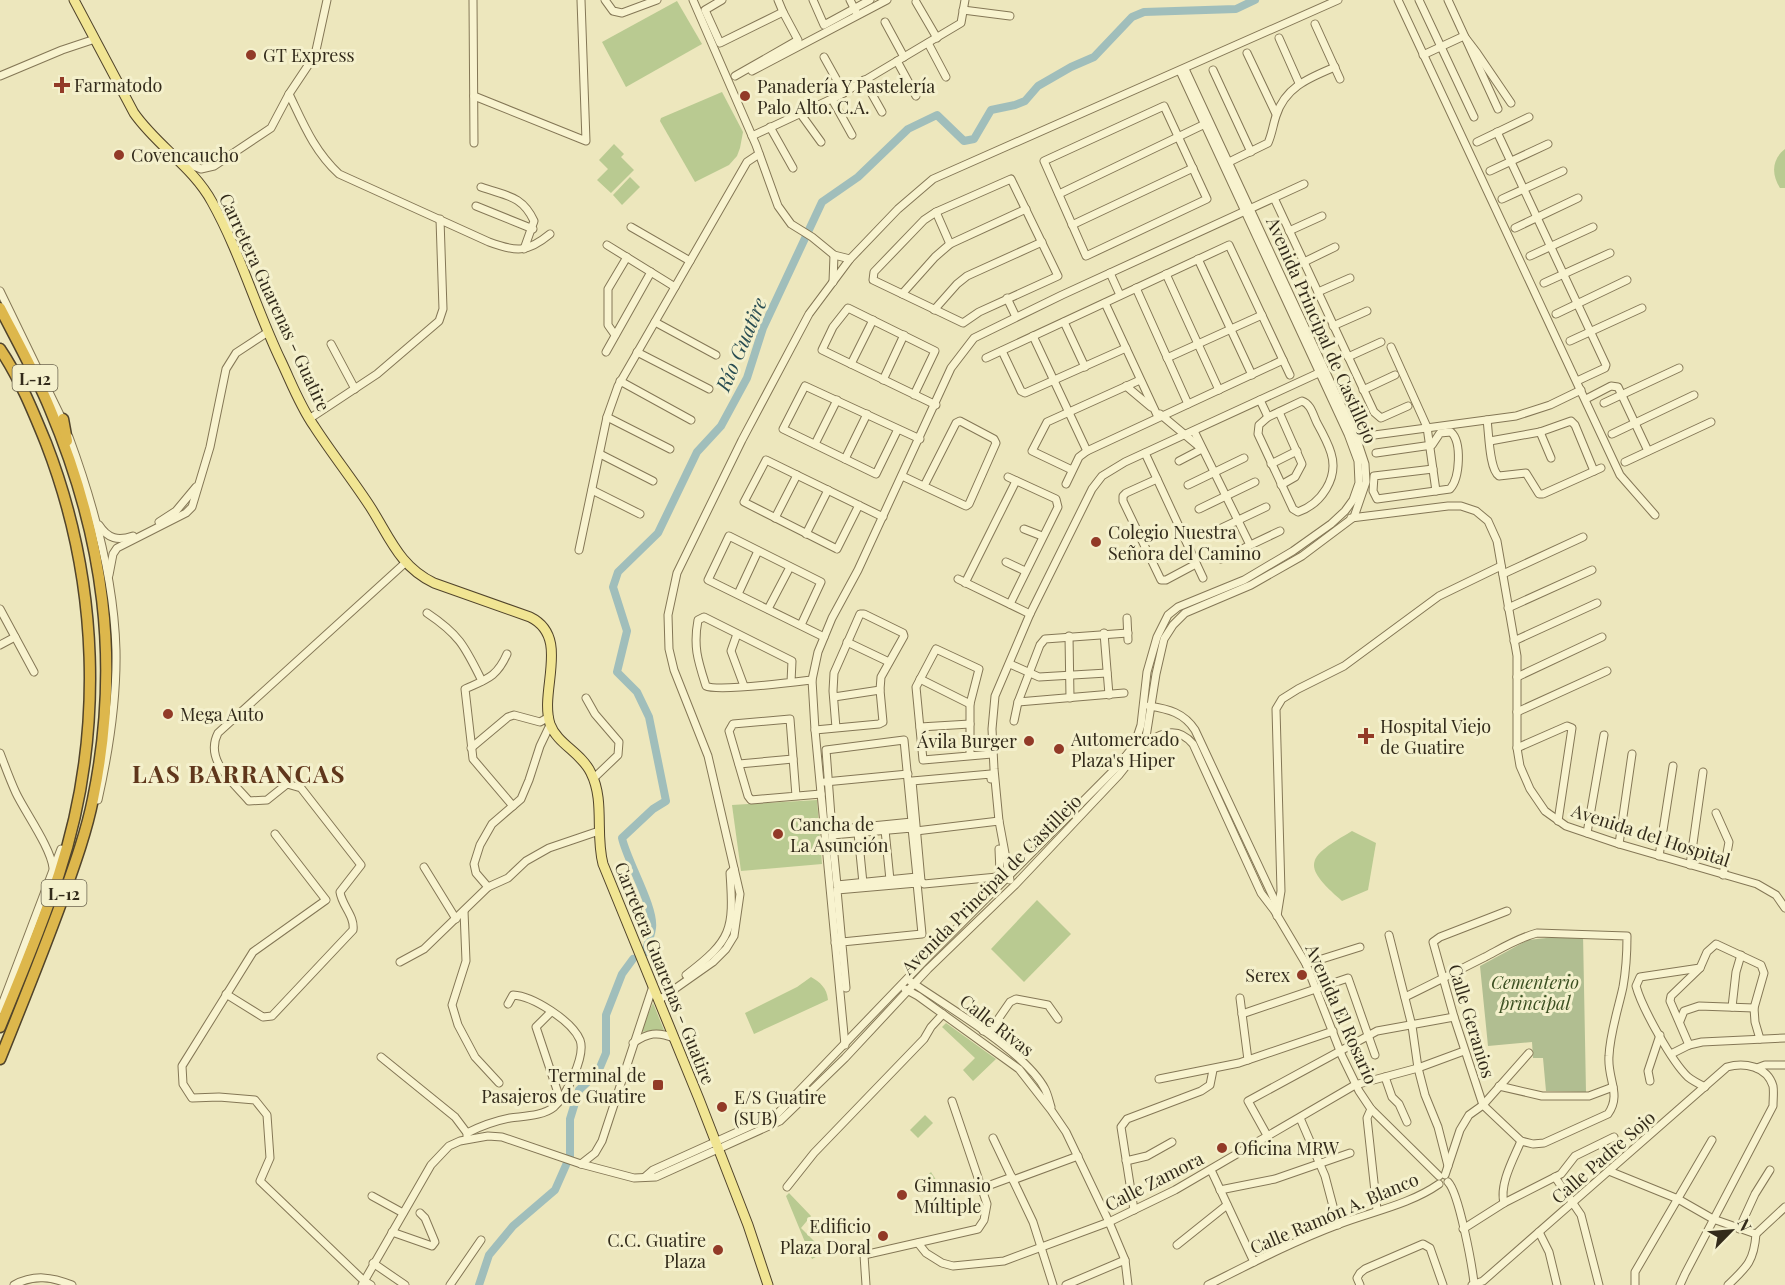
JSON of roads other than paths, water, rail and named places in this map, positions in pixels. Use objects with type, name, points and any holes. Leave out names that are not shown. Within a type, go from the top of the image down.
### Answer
[{"type":"highway","name":"L-12","points":[[0,308],[50,408],[88,520],[100,575],[107,694],[102,750],[93,800],[70,878],[37,970],[0,1059]]},
{"type":"highway","name":"L-12","points":[[0,349],[36,418],[67,501],[85,588],[91,663],[87,736],[77,802],[60,873],[0,1027]]},
{"type":"highway","points":[[63,419],[67,435],[67,455],[83,475]]},
{"type":"main road","name":"Carretera Guarenas - Guatire","points":[[74,0],[134,113],[143,126],[202,186],[218,212],[268,332],[309,418],[371,508],[405,563],[419,575],[434,583],[530,617],[543,626],[549,637],[551,651],[550,721],[561,740],[587,766],[594,778],[598,795],[603,864],[748,1225],[768,1285]]},
{"type":"street","points":[[178,160],[201,169],[214,166],[271,128],[289,94],[315,55],[327,0]]},
{"type":"street","points":[[473,0],[474,143]]},
{"type":"street","points":[[474,96],[586,141],[581,0]]},
{"type":"street","points":[[605,0],[613,11],[622,12],[657,0]]},
{"type":"street","points":[[693,0],[716,45]]},
{"type":"street","points":[[722,0],[705,10],[729,83],[759,153],[778,206],[791,224],[834,255],[850,259]]},
{"type":"street","points":[[735,76],[798,40],[778,0]]},
{"type":"street","points":[[813,0],[824,25],[870,0]]},
{"type":"street","points":[[850,0],[858,17]]},
{"type":"street","points":[[729,83],[887,0]]},
{"type":"street","points":[[752,136],[844,93],[961,23],[965,0]]},
{"type":"street","points":[[581,1164],[596,1153],[602,1141],[633,1043],[655,990],[713,962],[726,949],[734,936],[740,894],[708,756],[674,670],[669,649],[668,615],[677,573],[732,461],[809,314],[850,259],[898,209],[933,179],[1338,0]]},
{"type":"street","points":[[1398,0],[1620,476],[1655,515]]},
{"type":"street","points":[[1419,0],[1474,117]]},
{"type":"street","points":[[1448,0],[1498,110]]},
{"type":"street","points":[[916,2],[937,38]]},
{"type":"street","points":[[963,10],[1010,16]]},
{"type":"street","points":[[716,45],[783,12]]},
{"type":"street","points":[[885,22],[904,57]]},
{"type":"street","points":[[1315,24],[1340,79]]},
{"type":"street","points":[[1423,55],[1464,36]]},
{"type":"street","points":[[1464,36],[1478,52],[1511,103]]},
{"type":"street","points":[[1279,38],[1299,83]]},
{"type":"street","points":[[0,76],[94,39]]},
{"type":"street","points":[[928,43],[946,77]]},
{"type":"street","points":[[1247,53],[1276,114]]},
{"type":"street","points":[[824,57],[844,93]]},
{"type":"street","points":[[897,61],[916,96]]},
{"type":"street","points":[[1229,162],[1268,142],[1276,114],[1285,97],[1299,83],[1335,67]]},
{"type":"street","name":"Avenida Principal de Castillejo","points":[[716,1146],[780,1120],[1015,885],[1119,775],[1142,746],[1149,726],[1156,674],[1164,639],[1185,613],[1251,585],[1302,556],[1354,517],[1366,482],[1365,464],[1248,210],[1205,124],[1182,70]]},
{"type":"street","name":"Avenida Principal de Castillejo","points":[[1182,70],[1229,162],[1248,210]]},
{"type":"street","points":[[1214,70],[1251,152]]},
{"type":"street","points":[[864,80],[882,112]]},
{"type":"street","points":[[289,94],[316,149],[339,174],[508,249],[524,249],[540,243],[550,234]]},
{"type":"street","points":[[832,99],[852,135]]},
{"type":"street","points":[[1164,106],[1179,137],[1207,198],[1086,256],[1044,161],[1164,106]]},
{"type":"street","points":[[800,113],[821,142]]},
{"type":"street","points":[[1477,141],[1529,117]]},
{"type":"street","points":[[1059,194],[1205,124]]},
{"type":"street","points":[[770,127],[793,168]]},
{"type":"street","points":[[1497,132],[1605,362],[1576,379]]},
{"type":"street","points":[[1490,171],[1548,144]]},
{"type":"street","points":[[579,550],[607,417],[620,381],[747,162],[759,153]]},
{"type":"street","points":[[1072,225],[1193,168]]},
{"type":"street","points":[[1502,200],[1563,171]]},
{"type":"street","points":[[1011,179],[1058,276],[1007,298],[963,323],[873,280],[874,272],[924,220],[936,212],[1011,179]]},
{"type":"street","points":[[851,1051],[844,1044],[831,861],[821,794],[824,782],[826,750],[904,740],[908,774],[912,822],[832,830],[824,782],[815,730],[813,680],[818,652],[824,637],[920,439],[951,368],[974,338],[1304,184]]},
{"type":"street","points":[[481,187],[523,203],[534,221],[524,249]]},
{"type":"street","points":[[1274,198],[1377,416],[1381,418],[1408,406]]},
{"type":"street","points":[[1515,228],[1578,198]]},
{"type":"street","points":[[476,206],[533,229]]},
{"type":"street","points":[[902,294],[935,257],[950,244],[1026,209]]},
{"type":"street","points":[[936,212],[950,244]]},
{"type":"street","points":[[1289,231],[1322,216]]},
{"type":"street","points":[[309,418],[378,374],[439,321],[443,309],[440,219]]},
{"type":"street","points":[[631,227],[690,261]]},
{"type":"street","points":[[1530,256],[1593,227]]},
{"type":"street","points":[[934,310],[967,276],[1042,242]]},
{"type":"street","points":[[607,245],[675,287]]},
{"type":"street","points":[[987,358],[1229,245],[1290,375]]},
{"type":"street","points":[[1304,262],[1335,247]]},
{"type":"street","points":[[1544,283],[1610,253]]},
{"type":"street","points":[[833,282],[834,255]]},
{"type":"street","points":[[615,335],[608,325],[608,289],[627,257]]},
{"type":"street","points":[[1198,259],[1252,375]]},
{"type":"street","points":[[606,352],[651,272]]},
{"type":"street","points":[[1110,273],[1120,296]]},
{"type":"street","points":[[1166,274],[1219,390]]},
{"type":"street","points":[[1318,292],[1350,278]]},
{"type":"street","points":[[1556,314],[1627,280]]},
{"type":"street","points":[[1136,288],[1188,404]]},
{"type":"street","name":"L-12","points":[[0,291],[63,419],[95,516],[108,580],[116,648],[114,707],[103,778],[92,822],[85,849],[70,878]]},
{"type":"street","points":[[1007,298],[1016,317]]},
{"type":"street","points":[[1105,303],[1154,409]]},
{"type":"street","points":[[914,395],[935,351],[848,308],[829,334],[822,350],[914,395],[936,405]]},
{"type":"street","points":[[1570,341],[1641,308]]},
{"type":"street","points":[[1333,326],[1366,311]]},
{"type":"street","points":[[1167,358],[1262,315]]},
{"type":"street","points":[[851,364],[873,320]]},
{"type":"street","points":[[1064,321],[1085,367]]},
{"type":"street","points":[[655,322],[716,355]]},
{"type":"street","points":[[108,580],[113,554],[117,548],[186,513],[192,507],[200,483],[226,369],[236,353],[268,332]]},
{"type":"street","points":[[883,380],[904,335]]},
{"type":"street","points":[[1033,336],[1087,451]]},
{"type":"street","points":[[1348,357],[1381,342]]},
{"type":"street","points":[[331,344],[355,389]]},
{"type":"street","points":[[1391,346],[1427,427],[1436,491]]},
{"type":"street","points":[[1002,351],[1021,391],[1025,393],[1126,348]]},
{"type":"street","points":[[637,352],[709,389]]},
{"type":"street","points":[[1066,484],[1079,457],[1087,451],[1282,360]]},
{"type":"street","points":[[1604,403],[1679,368]]},
{"type":"street","points":[[997,821],[992,754],[995,696],[1030,614],[1092,489],[1102,476],[1125,462],[1323,371]]},
{"type":"street","points":[[1363,390],[1395,375]]},
{"type":"street","points":[[1072,470],[1032,451],[1047,422],[1140,380]]},
{"type":"street","points":[[620,381],[691,420]]},
{"type":"street","points":[[898,429],[876,474],[783,429],[805,386],[920,439]]},
{"type":"street","points":[[1126,386],[1202,449]]},
{"type":"street","points":[[1586,399],[1611,386],[1618,387],[1648,452]]},
{"type":"street","points":[[1353,438],[1516,416],[1536,410],[1581,390]]},
{"type":"street","points":[[1612,434],[1694,395]]},
{"type":"street","points":[[815,444],[837,400]]},
{"type":"street","points":[[1260,400],[1268,417]]},
{"type":"street","points":[[1302,401],[1306,402],[1331,453],[1333,466],[1331,480],[1321,496],[1308,509],[1298,512],[1293,509],[1258,434],[1259,425],[1268,417],[1279,412],[1302,401]]},
{"type":"street","points":[[1279,412],[1302,464],[1295,477],[1281,485]]},
{"type":"street","points":[[845,459],[867,414]]},
{"type":"street","points":[[607,417],[670,449]]},
{"type":"street","points":[[1487,420],[1493,470],[1499,476],[1526,473],[1539,494],[1546,493],[1598,469],[1573,422],[1569,421],[1539,432],[1490,441]]},
{"type":"street","points":[[902,476],[966,506],[969,504],[996,442],[960,421],[956,423],[924,486]]},
{"type":"street","points":[[1625,462],[1711,422]]},
{"type":"street","points":[[1194,431],[1250,545]]},
{"type":"street","points":[[1376,453],[1434,444],[1440,433],[1451,432],[1455,437],[1459,462],[1450,489],[1377,499],[1372,491],[1372,479],[1377,475],[1433,469]]},
{"type":"street","points":[[1539,432],[1551,458]]},
{"type":"street","name":"Avenida Principal de Castillejo","points":[[716,1146],[777,1114],[1122,761],[1133,747],[1141,725],[1147,672],[1157,637],[1168,615],[1178,607],[1244,580],[1293,551],[1345,511],[1353,500],[1359,483],[1353,438]]},
{"type":"street","points":[[1179,461],[1202,449]]},
{"type":"street","points":[[1271,464],[1297,451]]},
{"type":"street","points":[[1145,453],[1203,578]]},
{"type":"street","points":[[600,454],[654,481]]},
{"type":"street","points":[[1188,485],[1244,458]]},
{"type":"street","points":[[859,505],[837,549],[744,502],[766,460],[859,505],[883,517]]},
{"type":"street","points":[[776,518],[797,475]]},
{"type":"street","points":[[1008,477],[1059,502],[1010,604]]},
{"type":"street","points":[[1157,479],[1126,493],[1123,501],[1161,580],[1166,580],[1196,564]]},
{"type":"street","points":[[965,583],[1016,481]]},
{"type":"street","points":[[1199,509],[1255,482]]},
{"type":"street","points":[[95,516],[101,529],[109,537],[120,540],[128,538],[176,511],[200,483]]},
{"type":"street","points":[[592,490],[640,514]]},
{"type":"street","points":[[806,534],[828,490]]},
{"type":"street","points":[[1353,500],[1351,507],[1354,517]]},
{"type":"street","name":"Avenida del Hospital","points":[[1331,524],[1354,517],[1448,506],[1461,506],[1476,511],[1488,521],[1497,541],[1514,641],[1517,677],[1516,748],[1520,766],[1530,789],[1545,811],[1558,821],[1587,833],[1757,884],[1776,895],[1785,908]]},
{"type":"street","points":[[1211,533],[1266,507]]},
{"type":"street","points":[[1024,529],[1042,536]]},
{"type":"street","points":[[1221,560],[1280,531]]},
{"type":"street","points":[[801,626],[821,582],[729,536],[708,580],[738,594],[801,626],[824,637]]},
{"type":"street","points":[[1275,913],[1281,891],[1276,709],[1282,699],[1344,666],[1438,596],[1583,537]]},
{"type":"street","points":[[738,594],[758,551]]},
{"type":"street","points":[[1006,562],[1025,571]]},
{"type":"street","points":[[226,994],[263,1017],[272,1016],[353,930],[354,922],[342,901],[340,892],[361,865],[301,788],[287,784],[267,800],[249,801],[217,763],[213,752],[213,742],[218,733],[405,563]]},
{"type":"street","points":[[768,609],[790,567]]},
{"type":"street","points":[[1508,608],[1592,570]]},
{"type":"street","points":[[958,579],[1030,614]]},
{"type":"street","points":[[1514,641],[1597,603]]},
{"type":"street","points":[[0,609],[34,672]]},
{"type":"street","points":[[427,613],[444,624],[463,643],[482,681]]},
{"type":"street","points":[[815,730],[836,728],[883,723],[881,677],[904,636],[903,633],[864,614],[860,614],[834,673],[836,728]]},
{"type":"street","points":[[791,682],[792,661],[702,618],[698,621],[696,654],[706,686],[712,689],[744,686],[791,682],[813,680]]},
{"type":"street","points":[[1014,721],[1018,702],[1040,645],[1045,639],[1104,633],[1128,636],[1127,618]]},
{"type":"street","points":[[1104,633],[1109,694]]},
{"type":"street","points":[[737,634],[731,651],[744,686]]},
{"type":"street","points":[[1069,636],[1070,698]]},
{"type":"street","points":[[0,645],[15,637]]},
{"type":"street","points":[[1517,677],[1602,637]]},
{"type":"street","points":[[847,642],[890,662]]},
{"type":"street","points":[[970,756],[970,704],[979,669],[936,649],[916,687],[923,760],[970,756],[992,754]]},
{"type":"street","points":[[507,654],[502,667],[492,677],[465,689],[473,759],[513,806]]},
{"type":"street","points":[[1010,664],[1039,677],[1107,673]]},
{"type":"street","points":[[1517,712],[1607,671]]},
{"type":"street","points":[[920,679],[970,704]]},
{"type":"street","points":[[834,697],[880,690]]},
{"type":"street","points":[[1018,702],[1124,693]]},
{"type":"street","points":[[585,698],[618,742],[618,755],[594,778]]},
{"type":"street","name":"Avenida El Rosario","points":[[1143,705],[1166,709],[1182,715],[1195,730],[1275,901],[1275,913]]},
{"type":"street","points":[[1142,713],[1149,726]]},
{"type":"street","points":[[471,748],[508,717],[514,715],[540,722],[550,721],[521,799],[492,824],[480,845],[474,864],[476,873],[488,887]]},
{"type":"street","points":[[796,796],[790,719],[733,723],[729,731],[751,800],[821,794]]},
{"type":"street","points":[[920,727],[970,724]]},
{"type":"street","name":"Avenida El Rosario","points":[[1149,726],[1162,733],[1173,731],[1183,735],[1193,744],[1261,893],[1306,964],[1355,1084],[1371,1109],[1444,1177],[1452,1188],[1463,1229],[1473,1284]]},
{"type":"street","points":[[1516,748],[1567,726],[1572,728],[1558,821]]},
{"type":"street","points":[[1142,746],[1162,733]]},
{"type":"street","points":[[1587,833],[1604,735]]},
{"type":"street","points":[[0,753],[15,792],[52,862],[53,873]]},
{"type":"street","points":[[1619,843],[1632,754]]},
{"type":"street","points":[[739,764],[793,759]]},
{"type":"street","points":[[1659,856],[1673,766]]},
{"type":"street","points":[[1690,865],[1703,772]]},
{"type":"street","points":[[824,782],[908,774]]},
{"type":"street","points":[[997,831],[1001,862],[998,876],[924,884],[921,882],[912,781],[991,774],[1008,878],[1015,885]]},
{"type":"street","name":"L-12","points":[[0,1010],[53,873],[72,807],[77,802]]},
{"type":"street","points":[[1716,813],[1729,842],[1724,875]]},
{"type":"street","points":[[916,831],[997,821]]},
{"type":"street","points":[[912,828],[917,877],[837,885],[831,861],[832,835],[912,828]]},
{"type":"street","points":[[885,830],[890,880]]},
{"type":"street","points":[[400,962],[424,950],[488,887],[508,878],[526,861],[549,848],[599,831]]},
{"type":"street","points":[[858,833],[863,883]]},
{"type":"street","points":[[275,834],[326,900],[252,952],[182,1066],[183,1084],[192,1098],[219,1097],[255,1100],[267,1115],[270,1158],[260,1181],[363,1283],[370,1285]]},
{"type":"street","points":[[42,840],[54,852],[62,846]]},
{"type":"street","points":[[424,867],[456,919]]},
{"type":"street","points":[[838,943],[921,934],[917,883],[837,890],[838,943],[846,988]]},
{"type":"street","points":[[464,910],[466,961],[452,1005],[458,1025],[475,1057],[499,1083]]},
{"type":"street","name":"Calle Geranios","points":[[1483,1105],[1464,1051],[1433,946],[1435,939],[1507,911]]},
{"type":"street","points":[[1405,997],[1524,937],[1537,933],[1627,936],[1624,984],[1609,1053],[1608,1071],[1615,1105],[1608,1114],[1544,1143],[1533,1144],[1521,1141],[1483,1105]]},
{"type":"street","points":[[1389,935],[1412,1026],[1418,1068],[1425,1095],[1438,1127],[1448,1166]]},
{"type":"street","points":[[1689,1045],[1670,1001],[1671,996],[1700,968],[1707,952],[1716,944],[1761,964],[1764,970],[1754,1008],[1760,1039]]},
{"type":"street","points":[[1306,964],[1360,947]]},
{"type":"street","points":[[1732,1007],[1736,972],[1741,955]]},
{"type":"street","points":[[1700,968],[1640,977],[1636,986],[1642,1005],[1671,1054],[1687,1076],[1705,1087]]},
{"type":"street","points":[[1242,1014],[1348,978],[1375,1055]]},
{"type":"street","name":"Calle Rivas","points":[[907,979],[987,1037],[1019,1069],[1051,1110],[1078,1156],[1125,1260],[1128,1285]]},
{"type":"street","points":[[1624,984],[1636,986]]},
{"type":"street","name":"Calle Rivas","points":[[900,986],[944,1014],[987,1037]]},
{"type":"street","points":[[363,1283],[431,1165],[449,1146],[488,1124],[544,1112],[554,1107],[576,1072],[581,1048],[576,1035],[538,1003],[513,995],[508,1004]]},
{"type":"street","points":[[1240,998],[1248,1060]]},
{"type":"street","points":[[987,1037],[1010,1002],[1016,999],[1048,1005],[1058,1019]]},
{"type":"street","points":[[1680,1021],[1684,1011],[1691,1007],[1754,1008]]},
{"type":"street","points":[[551,1012],[536,1027],[560,1099]]},
{"type":"street","points":[[787,1187],[814,1153],[924,1039],[931,1027],[944,1014]]},
{"type":"street","points":[[1268,1137],[1248,1101],[1377,1032],[1454,1017]]},
{"type":"street","points":[[1159,1079],[1214,1070],[1333,1031]]},
{"type":"street","points":[[633,1043],[644,1036],[655,1033],[674,1038]]},
{"type":"street","points":[[1650,1081],[1648,1071],[1660,1035]]},
{"type":"street","points":[[1671,1054],[1689,1045],[1702,1042],[1785,1038]]},
{"type":"street","name":"Calle Zamora","points":[[918,1243],[926,1253],[942,1263],[953,1266],[1004,1261],[1108,1222],[1175,1191],[1355,1084],[1418,1068],[1464,1051]]},
{"type":"street","points":[[1444,1177],[1460,1130],[1469,1115],[1483,1105],[1529,1053]]},
{"type":"street","points":[[381,1058],[455,1117],[467,1135]]},
{"type":"street","name":"Calle Padre Sojo","points":[[1473,1284],[1483,1281],[1727,1067],[1744,1064],[1757,1068],[1765,1065],[1785,1065]]},
{"type":"street","points":[[1680,1285],[1773,1106],[1773,1088],[1768,1077],[1757,1068]]},
{"type":"street","points":[[1134,1210],[1122,1123],[1127,1119],[1201,1091],[1210,1084],[1214,1070]]},
{"type":"street","points":[[1385,1077],[1392,1097],[1399,1104],[1407,1122]]},
{"type":"street","points":[[1499,1086],[1542,1096],[1589,1096],[1613,1087]]},
{"type":"street","points":[[866,1285],[864,1255],[978,1229],[984,1220],[987,1204],[952,1101]]},
{"type":"street","points":[[1371,1109],[1367,1118],[1377,1210]]},
{"type":"street","points":[[1300,1118],[1320,1165],[1338,1225]]},
{"type":"street","points":[[467,1135],[502,1137],[581,1164],[634,1178],[656,1177],[716,1146]]},
{"type":"street","points":[[1463,1229],[1504,1203],[1561,1174],[1575,1156],[1614,1137]]},
{"type":"street","points":[[993,1138],[1033,1222],[1053,1285]]},
{"type":"street","points":[[1635,1285],[1635,1272],[1712,1140]]},
{"type":"street","points":[[1504,1203],[1502,1198],[1506,1182],[1521,1141]]},
{"type":"street","points":[[1126,1161],[1147,1156],[1172,1142]]},
{"type":"street","points":[[1220,1190],[1275,1179],[1350,1153]]},
{"type":"street","points":[[982,1188],[1078,1156]]},
{"type":"street","points":[[1211,1170],[1254,1262]]},
{"type":"street","points":[[1739,1229],[1755,1194],[1770,1170]]},
{"type":"street","points":[[1609,1171],[1678,1198],[1713,1219],[1756,1234]]},
{"type":"street","name":"Calle Ramón A. Blanco","points":[[1208,1285],[1296,1241],[1418,1196],[1439,1184],[1437,1181],[1444,1177]]},
{"type":"street","points":[[1555,1177],[1581,1215],[1599,1285]]},
{"type":"street","points":[[372,1196],[403,1213]]},
{"type":"street","points":[[1177,1245],[1227,1205]]},
{"type":"street","points":[[1728,1285],[1750,1262],[1756,1234],[1785,1207]]},
{"type":"street","points":[[392,1232],[432,1246],[435,1242],[425,1218],[420,1213]]},
{"type":"street","points":[[1539,1232],[1549,1252],[1557,1285]]},
{"type":"street","points":[[450,1285],[481,1240]]},
{"type":"street","points":[[1360,1285],[1357,1278],[1365,1269],[1424,1244],[1430,1248],[1443,1285]]},
{"type":"street","points":[[1066,1285],[1125,1260]]},
{"type":"street","points":[[373,1263],[405,1285]]},
{"type":"street","points":[[14,1285],[27,1279],[45,1277],[72,1285]]},
{"type":"waterway","name":"Río Guatire","points":[[645,952],[652,931],[652,919],[622,838],[653,809],[666,801],[649,717],[637,692],[617,672],[627,631],[613,587],[618,572],[658,533],[697,452],[721,426],[747,378],[763,328],[822,202],[858,177],[908,129],[937,115],[964,141],[974,139],[991,110],[1025,101],[1038,86],[1094,57],[1132,17],[1144,12],[1236,9],[1255,0]]},
{"type":"waterway","name":"Río Guatire","points":[[479,1285],[489,1255],[513,1226],[555,1190],[570,1156],[570,1119],[579,1090],[598,1072],[606,1053],[606,1015],[622,974],[633,959]]},
{"type":"place","name":"GT Express","points":[[251,55]]},
{"type":"place","name":"Farmatodo","points":[[62,85]]},
{"type":"place","name":"Panadería Y Pastelería Palo Alto. C.A.","points":[[745,96]]},
{"type":"place","name":"Covencaucho","points":[[119,155]]},
{"type":"place","name":"Colegio Nuestra Señora del Camino","points":[[1096,542]]},
{"type":"place","name":"Mega Auto","points":[[168,714]]},
{"type":"place","name":"Hospital Viejo de Guatire","points":[[1366,736]]},
{"type":"place","name":"Ávila Burger","points":[[1029,741]]},
{"type":"place","name":"Automercado Plaza's Hiper","points":[[1059,749]]},
{"type":"place","name":"Cancha de La Asunción","points":[[778,834]]},
{"type":"place","name":"Serex","points":[[1302,975]]},
{"type":"place","name":"Terminal de Pasajeros de Guatire","points":[[658,1085]]},
{"type":"place","name":"E/S Guatire (SUB)","points":[[722,1107]]},
{"type":"place","name":"Oficina MRW","points":[[1222,1148]]},
{"type":"place","name":"Gimnasio Múltiple","points":[[902,1195]]},
{"type":"place","name":"Edificio Plaza Doral","points":[[883,1236]]},
{"type":"place","name":"C.C. Guatire Plaza","points":[[718,1250]]},
{"type":"district","name":"LAS BARRANCAS","points":[[239,773]]},
{"type":"park label","name":"Cementerio principal","points":[[1535,992]]}]
